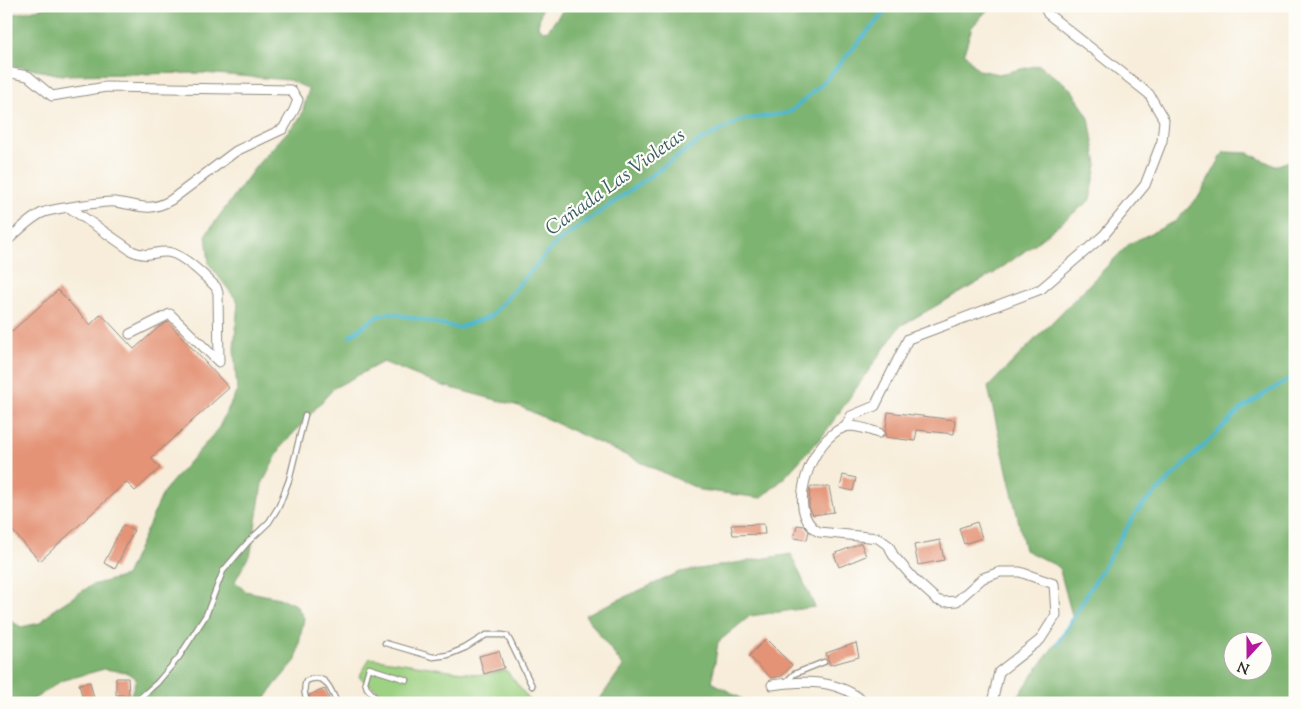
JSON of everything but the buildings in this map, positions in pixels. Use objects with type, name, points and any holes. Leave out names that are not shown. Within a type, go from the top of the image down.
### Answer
[{"type":"street","points":[[992,703],[999,672],[1040,640],[1056,615],[1054,584],[1020,572],[1000,572],[983,578],[957,601],[944,602],[937,600],[915,580],[893,555],[889,546],[878,538],[819,532],[814,529],[804,514],[803,493],[806,473],[811,461],[832,434],[846,426],[851,416],[875,406],[908,339],[1041,290],[1104,236],[1144,185],[1162,141],[1164,120],[1149,94],[1048,14],[1044,6]]},
{"type":"street","points":[[6,72],[28,76],[52,96],[106,87],[291,90],[298,100],[282,129],[236,151],[162,206],[147,208],[113,201],[44,212],[34,217],[6,242]]},
{"type":"street","points":[[70,208],[132,251],[142,256],[168,252],[187,262],[216,287],[218,293],[219,362],[170,314],[130,334]]},
{"type":"street","points":[[846,426],[879,433]]},
{"type":"street","points":[[772,684],[798,681],[829,683],[856,695],[865,703]]},
{"type":"lane","points":[[134,703],[157,683],[179,657],[206,615],[223,571],[248,542],[269,522],[279,506],[289,480],[305,415]]},
{"type":"lane","points":[[385,643],[433,657],[448,655],[465,648],[486,635],[507,636],[532,686]]},
{"type":"lane","points":[[785,683],[794,674],[824,662]]},
{"type":"lane","points":[[380,703],[367,688],[365,682],[369,668],[407,680]]},
{"type":"lane","points":[[307,703],[304,686],[306,682],[318,679],[324,680],[328,684],[337,703]]},
{"type":"green space","points":[[53,6],[542,6],[538,27],[543,31],[548,30],[566,6],[682,6],[712,8],[714,6],[991,6],[972,27],[964,53],[978,70],[999,74],[1039,65],[1072,90],[1089,118],[1097,165],[1090,200],[993,274],[900,326],[824,434],[782,480],[761,498],[701,490],[519,406],[440,385],[383,362],[334,388],[281,447],[262,484],[251,552],[235,581],[245,591],[279,598],[296,605],[304,618],[296,660],[264,701],[242,700],[241,703],[127,703],[136,678],[126,672],[104,669],[61,681],[28,703],[6,703],[6,618],[21,627],[40,623],[56,608],[92,585],[126,576],[164,491],[218,429],[237,391],[234,349],[238,302],[209,264],[206,234],[257,165],[301,117],[309,89],[289,80],[202,73],[61,75],[6,64],[6,16]]},
{"type":"green space","points":[[1224,152],[1248,153],[1275,166],[1295,159],[1295,703],[1017,703],[1018,696],[1073,619],[1059,567],[1025,550],[988,387],[1129,244],[1176,221],[1199,196]]},
{"type":"green space","points":[[791,554],[815,607],[750,616],[718,642],[712,682],[749,703],[597,703],[623,666],[585,615],[680,572]]},
{"type":"green space","points":[[370,658],[482,675],[506,670],[532,703],[396,703],[359,677]]},
{"type":"waterway","name":"Cañada Las Violetas","points":[[350,336],[378,316],[391,313],[458,328],[491,316],[555,244],[698,142],[741,120],[788,113],[795,108],[824,82],[890,6]]},
{"type":"waterway","name":"Cañada Las Violetas","points":[[1057,645],[1137,511],[1241,409],[1295,375]]}]
